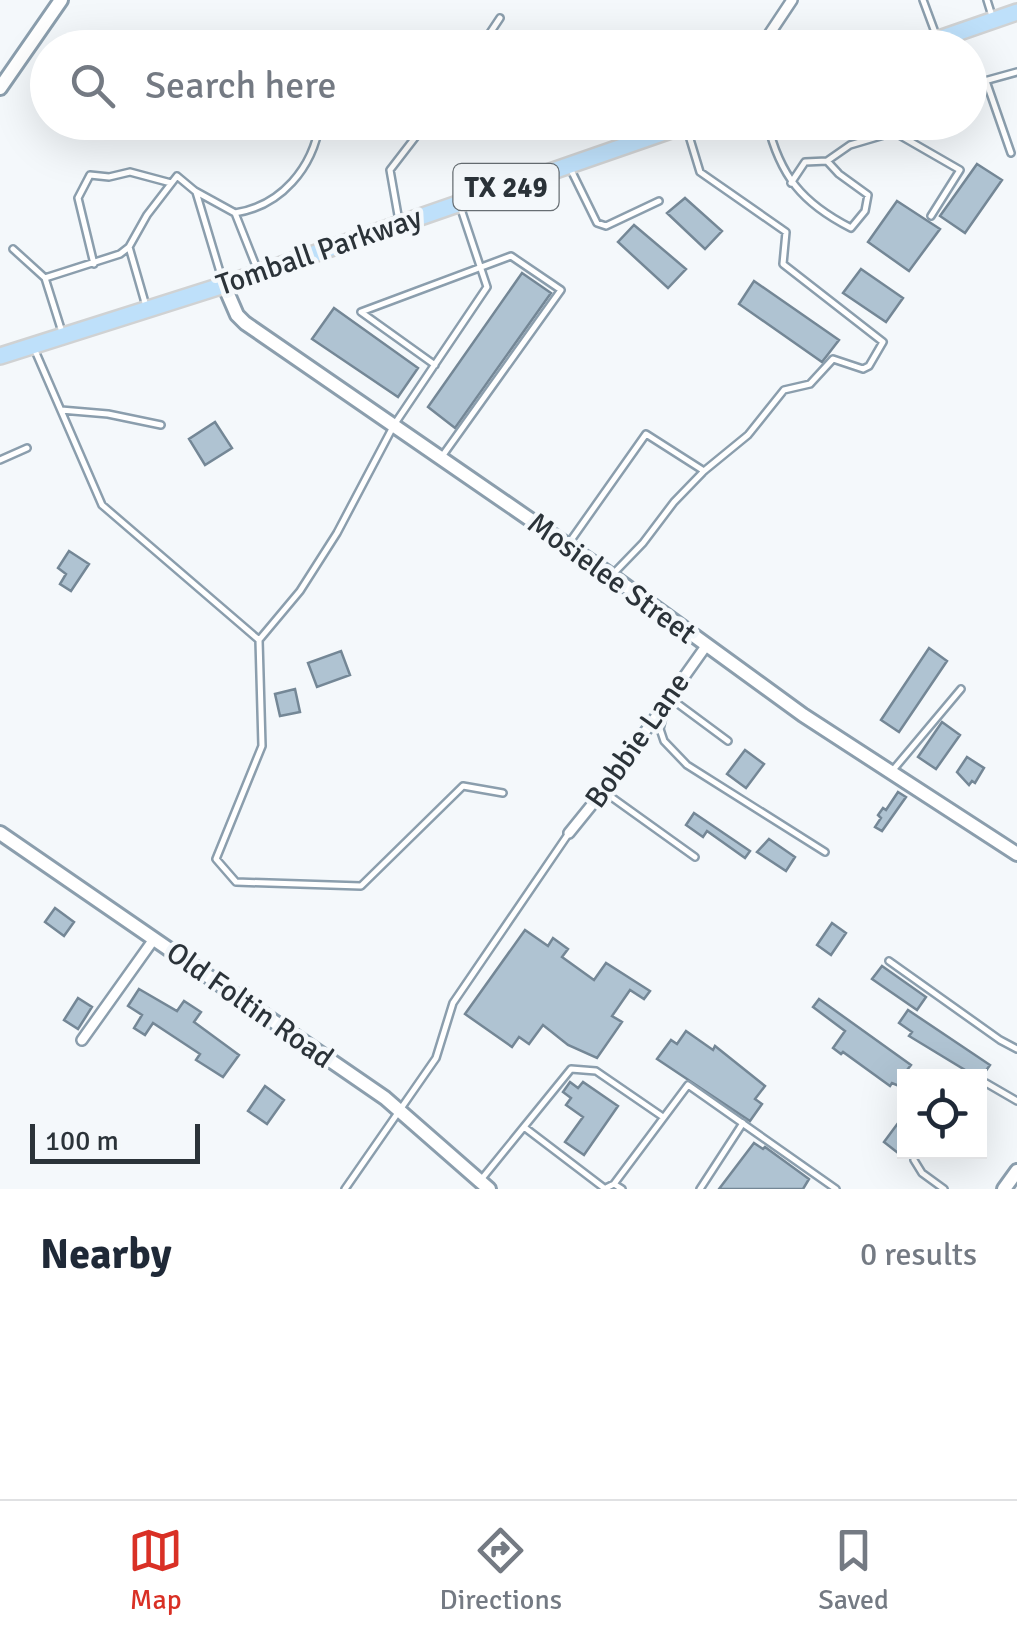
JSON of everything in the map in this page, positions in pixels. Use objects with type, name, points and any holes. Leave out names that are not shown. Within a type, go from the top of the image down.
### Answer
[{"type":"main road","points":[[970,30],[1017,12]]},
{"type":"main road","name":"Tomball Parkway","points":[[0,356],[224,285],[643,140]]},
{"type":"street","points":[[41,30],[62,0]]},
{"type":"street","points":[[772,30],[792,0]]},
{"type":"street","points":[[0,88],[30,45]]},
{"type":"street","name":"Mosielee Street","points":[[224,285],[237,314],[246,323],[568,545],[804,715],[1017,854]]},
{"type":"street","name":"Bobbie Lane","points":[[569,834],[706,646]]},
{"type":"street","name":"Old Foltin Road","points":[[0,832],[398,1109],[485,1185]]},
{"type":"street","points":[[82,1040],[154,938]]},
{"type":"street","points":[[1004,1189],[1017,1170]]},
{"type":"lane","points":[[923,0],[939,30]]},
{"type":"lane","points":[[987,0],[993,20]]},
{"type":"lane","points":[[492,30],[500,18]]},
{"type":"lane","points":[[987,82],[1017,72]]},
{"type":"lane","points":[[987,85],[1010,152]]},
{"type":"lane","points":[[235,213],[262,206],[290,184],[317,140]]},
{"type":"lane","points":[[399,224],[390,170],[413,140]]},
{"type":"lane","points":[[612,576],[704,471],[748,435],[784,390],[810,384],[833,359],[858,368],[869,366],[883,342],[783,264],[786,232],[700,172],[693,140]]},
{"type":"lane","points":[[771,140],[791,184],[832,218],[851,228],[865,211],[868,194],[827,162]]},
{"type":"lane","points":[[791,184],[805,162],[827,162],[850,146],[869,140]]},
{"type":"lane","points":[[908,140],[960,170],[931,216]]},
{"type":"lane","points":[[569,165],[596,223],[606,226],[659,201]]},
{"type":"lane","points":[[94,264],[78,198],[90,176],[130,172],[171,183]]},
{"type":"lane","points":[[45,278],[120,254],[129,247],[147,215],[177,176],[196,192],[235,213],[259,273]]},
{"type":"lane","points":[[196,192],[224,285]]},
{"type":"lane","points":[[459,203],[487,287],[394,425],[337,533],[300,590],[259,640],[262,746],[216,858],[236,882],[362,886],[463,786],[503,793]]},
{"type":"lane","points":[[129,247],[146,309]]},
{"type":"lane","points":[[13,248],[45,278],[64,335]]},
{"type":"lane","points":[[435,365],[361,312],[511,256],[561,290],[440,457]]},
{"type":"lane","points":[[33,345],[102,505],[259,640]]},
{"type":"lane","points":[[61,410],[108,414],[161,425]]},
{"type":"lane","points":[[568,545],[646,434],[704,471]]},
{"type":"lane","points":[[0,460],[28,448]]},
{"type":"lane","points":[[893,770],[961,690]]},
{"type":"lane","points":[[728,741],[668,696],[660,729],[674,753],[826,852]]},
{"type":"lane","points":[[603,791],[695,856]]},
{"type":"lane","points":[[348,1187],[436,1058],[453,1003],[569,834]]},
{"type":"lane","points":[[889,961],[1017,1049]]},
{"type":"lane","points":[[485,1185],[524,1127],[571,1069],[596,1071],[664,1117]]},
{"type":"lane","points":[[987,1083],[1017,1101]]},
{"type":"lane","points":[[524,1127],[604,1188],[614,1184],[688,1085],[836,1189]]},
{"type":"lane","points":[[700,1189],[742,1123]]},
{"type":"lane","points":[[914,1160],[922,1172],[944,1189]]},
{"type":"lane","points":[[614,1184],[622,1189]]},
{"type":"building","points":[[977,164],[1002,180],[965,233],[940,216]]},
{"type":"building","points":[[685,198],[722,231],[705,249],[667,213]]},
{"type":"building","points":[[897,201],[940,229],[909,271],[868,242]]},
{"type":"building","points":[[634,225],[686,269],[668,288],[618,242]]},
{"type":"building","points":[[861,269],[903,298],[886,322],[843,293]]},
{"type":"building","points":[[522,273],[551,293],[455,428],[428,407]]},
{"type":"building","points":[[754,281],[839,340],[822,362],[739,304]]},
{"type":"building","points":[[334,308],[418,368],[398,397],[312,339]]},
{"type":"building","points":[[215,422],[232,448],[205,465],[189,439]]},
{"type":"building","points":[[69,551],[89,564],[71,591],[60,584],[66,574],[58,568]]},
{"type":"building","points":[[929,648],[947,661],[899,732],[881,720]]},
{"type":"building","points":[[341,651],[350,675],[317,687],[308,663]]},
{"type":"building","points":[[295,689],[300,712],[280,716],[275,694]]},
{"type":"building","points":[[942,722],[960,735],[936,769],[918,757]]},
{"type":"building","points":[[745,750],[764,764],[746,788],[727,774]]},
{"type":"building","points":[[967,757],[984,768],[975,783],[969,785],[957,772]]},
{"type":"building","points":[[898,792],[906,797],[882,831],[875,827],[881,818],[878,815]]},
{"type":"building","points":[[694,813],[750,851],[745,858],[707,831],[703,837],[686,825]]},
{"type":"building","points":[[769,839],[795,857],[786,871],[757,852]]},
{"type":"building","points":[[55,908],[74,922],[64,936],[45,922]]},
{"type":"building","points":[[832,923],[846,933],[831,955],[817,945]]},
{"type":"building","points":[[525,930],[548,946],[553,938],[568,949],[562,957],[594,980],[606,963],[650,991],[644,999],[630,990],[612,1016],[622,1022],[597,1058],[568,1045],[543,1025],[529,1044],[519,1037],[512,1047],[465,1014]]},
{"type":"building","points":[[882,966],[926,997],[917,1010],[872,979]]},
{"type":"building","points":[[139,989],[177,1011],[184,1001],[201,1012],[194,1022],[239,1055],[223,1077],[196,1060],[200,1054],[153,1023],[145,1035],[134,1028],[142,1015],[128,1006]]},
{"type":"building","points":[[78,998],[92,1007],[78,1029],[64,1020]]},
{"type":"building","points":[[819,999],[911,1065],[897,1069],[897,1085],[890,1086],[833,1048],[845,1031],[813,1007]]},
{"type":"building","points":[[908,1010],[990,1065],[987,1069],[963,1069],[909,1036],[912,1032],[899,1023]]},
{"type":"building","points":[[686,1031],[713,1050],[715,1046],[765,1086],[755,1099],[762,1104],[750,1121],[657,1059],[671,1040],[677,1044]]},
{"type":"building","points":[[570,1082],[578,1088],[583,1082],[618,1106],[584,1155],[565,1142],[583,1117],[566,1105],[571,1098],[563,1092]]},
{"type":"building","points":[[265,1086],[284,1100],[267,1124],[248,1111]]},
{"type":"building","points":[[897,1124],[897,1152],[884,1142]]},
{"type":"building","points":[[754,1143],[809,1179],[803,1189],[719,1189]]}]
